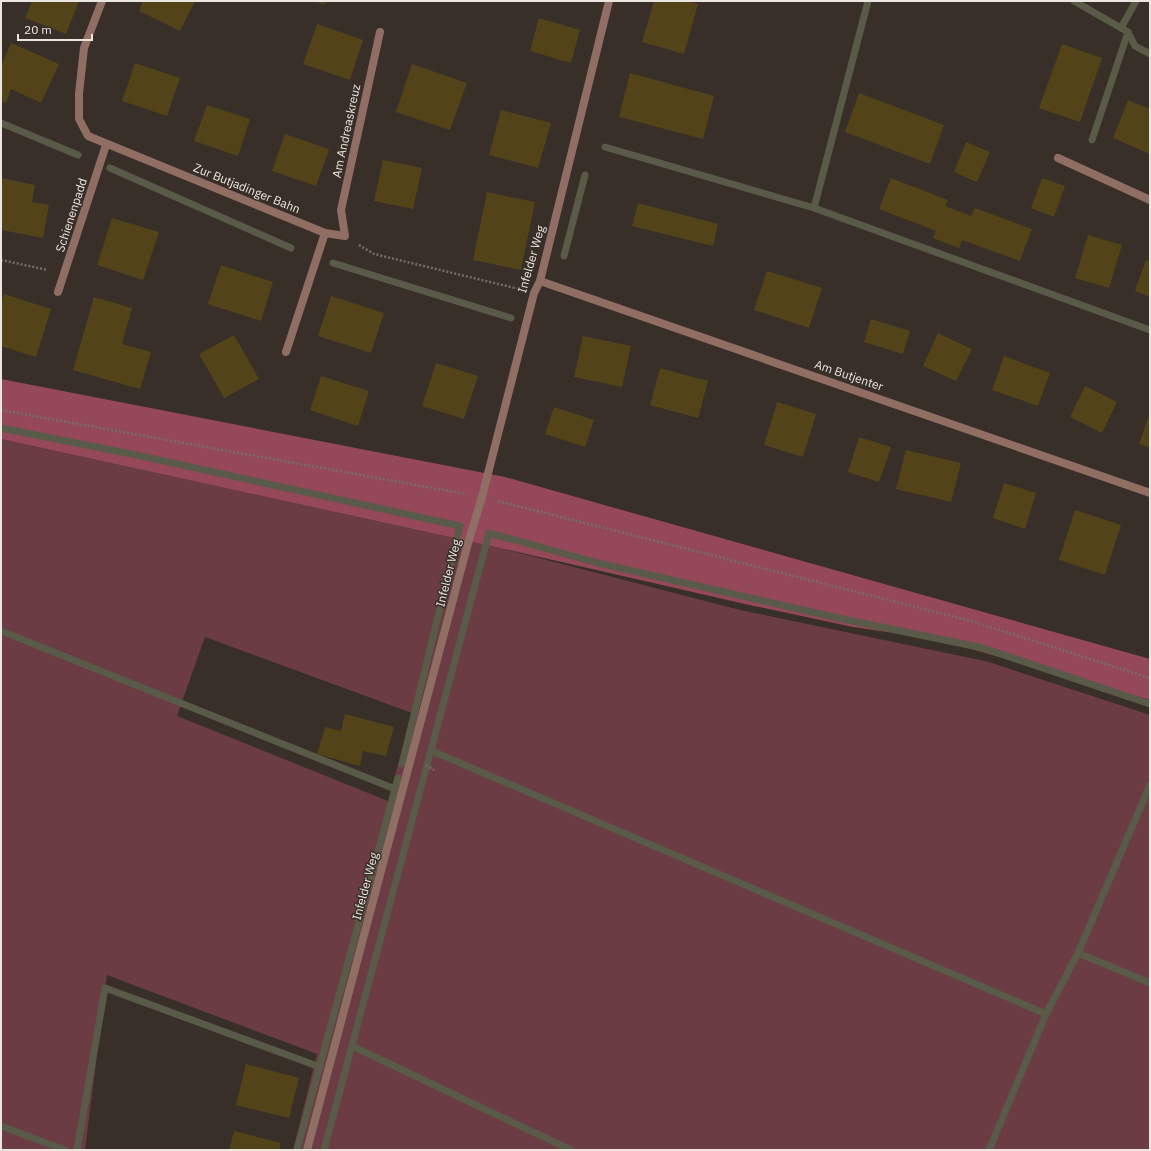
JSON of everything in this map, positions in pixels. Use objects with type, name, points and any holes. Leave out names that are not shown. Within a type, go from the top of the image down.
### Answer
[{"type":"street","name":"Zur Butjadinger Bahn","points":[[102,1],[84,48],[78,94],[79,119],[88,136],[106,145],[325,233],[345,236]]},
{"type":"street","name":"Infelder Weg","points":[[307,1150],[468,543],[482,497],[534,293],[540,281],[609,1]]},
{"type":"street","name":"Am Andreaskreuz","points":[[345,236],[341,210],[380,32]]},
{"type":"street","name":"Schienenpadd","points":[[58,292],[106,145]]},
{"type":"street","points":[[1058,158],[1150,200]]},
{"type":"street","points":[[286,352],[325,233]]},
{"type":"street","name":"Am Butjenter","points":[[540,281],[1150,493]]},
{"type":"path","points":[[345,236],[374,254],[534,293]]},
{"type":"path","points":[[1,260],[65,273]]},
{"type":"path","points":[[1,410],[482,497],[970,621],[1150,678]]},
{"type":"shaded area","points":[[1,379],[505,477],[1150,659],[1150,700],[936,639],[853,627],[745,604],[500,548],[1,439]]},
{"type":"shaded area","points":[[1,439],[500,548],[740,610],[989,662],[1150,715],[1150,1150],[293,1150],[317,1054],[107,975],[85,1150],[1,1150]],"holes":[[[205,637],[412,713],[388,801],[177,716]]]},
{"type":"building","points":[[32,1],[79,1],[66,34],[25,18]]},
{"type":"building","points":[[143,1],[195,1],[180,31],[139,11]]},
{"type":"building","points":[[315,1],[326,1],[324,5]]},
{"type":"building","points":[[654,1],[686,1],[698,4],[684,54],[642,42]]},
{"type":"building","points":[[539,18],[580,30],[571,63],[530,51]]},
{"type":"building","points":[[317,24],[363,40],[350,80],[303,64]]},
{"type":"building","points":[[11,43],[59,64],[41,103],[11,89],[6,103],[1,101],[1,66]]},
{"type":"building","points":[[1062,44],[1102,58],[1080,122],[1039,108]]},
{"type":"building","points":[[135,63],[180,78],[167,116],[122,101]]},
{"type":"building","points":[[412,64],[467,83],[450,130],[396,112]]},
{"type":"building","points":[[630,73],[714,96],[703,139],[619,117]]},
{"type":"building","points":[[859,93],[944,125],[930,164],[845,132]]},
{"type":"building","points":[[1128,100],[1150,109],[1150,154],[1113,138]]},
{"type":"building","points":[[207,105],[250,119],[238,156],[194,141]]},
{"type":"building","points":[[501,110],[551,123],[538,168],[489,155]]},
{"type":"building","points":[[285,134],[329,149],[316,186],[272,171]]},
{"type":"building","points":[[966,142],[990,152],[977,182],[954,172]]},
{"type":"building","points":[[383,160],[422,168],[413,209],[374,201]]},
{"type":"building","points":[[1,178],[35,185],[32,202],[49,205],[43,238],[1,230]]},
{"type":"building","points":[[891,178],[948,200],[945,206],[971,216],[975,208],[1032,229],[1020,261],[962,240],[959,248],[933,238],[936,231],[879,209]]},
{"type":"building","points":[[1042,178],[1065,186],[1054,217],[1031,208]]},
{"type":"building","points":[[487,192],[535,202],[521,270],[473,260]]},
{"type":"building","points":[[638,203],[718,224],[713,246],[632,226]]},
{"type":"building","points":[[112,218],[159,232],[143,280],[97,265]]},
{"type":"building","points":[[1088,235],[1122,245],[1109,288],[1075,278]]},
{"type":"building","points":[[1146,260],[1150,261],[1150,297],[1135,291]]},
{"type":"building","points":[[221,265],[273,282],[261,321],[208,304]]},
{"type":"building","points":[[767,271],[822,288],[809,328],[754,310]]},
{"type":"building","points":[[4,294],[51,309],[36,357],[1,346],[1,303]]},
{"type":"building","points":[[331,296],[384,313],[371,353],[318,336]]},
{"type":"building","points":[[94,297],[132,308],[122,344],[151,352],[140,389],[73,370]]},
{"type":"building","points":[[871,319],[910,331],[903,354],[864,342]]},
{"type":"building","points":[[938,333],[972,349],[956,381],[923,366]]},
{"type":"building","points":[[234,335],[259,379],[224,398],[199,354]]},
{"type":"building","points":[[583,336],[631,346],[622,387],[574,377]]},
{"type":"building","points":[[1004,356],[1050,373],[1038,406],[992,390]]},
{"type":"building","points":[[436,363],[478,376],[464,419],[422,406]]},
{"type":"building","points":[[660,368],[708,381],[698,418],[650,405]]},
{"type":"building","points":[[321,376],[369,391],[358,426],[310,410]]},
{"type":"building","points":[[1085,386],[1117,402],[1102,433],[1070,417]]},
{"type":"building","points":[[777,402],[816,414],[803,457],[764,445]]},
{"type":"building","points":[[554,407],[594,420],[585,447],[545,434]]},
{"type":"building","points":[[1150,412],[1150,448],[1139,444]]},
{"type":"building","points":[[859,437],[891,447],[879,482],[848,472]]},
{"type":"building","points":[[906,450],[961,463],[951,502],[896,489]]},
{"type":"building","points":[[1004,483],[1036,493],[1025,529],[993,518]]},
{"type":"building","points":[[1075,510],[1121,525],[1105,575],[1059,560]]},
{"type":"building","points":[[345,714],[394,727],[386,756],[363,751],[360,766],[317,754],[325,727],[341,731]]},
{"type":"building","points":[[246,1064],[299,1078],[289,1118],[236,1105]]},
{"type":"building","points":[[234,1131],[281,1143],[279,1150],[229,1150]]},
{"type":"waterway","points":[[605,147],[814,208],[868,1]]},
{"type":"waterway","points":[[1074,1],[1128,32],[1135,46],[1150,54]]},
{"type":"waterway","points":[[1121,28],[1136,1]]},
{"type":"waterway","points":[[1092,140],[1128,32]]},
{"type":"waterway","points":[[1,123],[78,155]]},
{"type":"waterway","points":[[110,168],[291,248]]},
{"type":"waterway","points":[[564,256],[585,175]]},
{"type":"waterway","points":[[814,208],[1150,330]]},
{"type":"waterway","points":[[333,263],[511,318]]},
{"type":"waterway","points":[[1,428],[141,456],[460,526],[402,764]]},
{"type":"waterway","points":[[324,1150],[489,533],[598,563],[838,618],[983,648],[1150,704]]},
{"type":"waterway","points":[[1,631],[395,789]]},
{"type":"waterway","points":[[432,751],[1046,1014]]},
{"type":"waterway","points":[[297,1150],[398,778]]},
{"type":"waterway","points":[[989,1150],[1046,1014],[1078,953],[1150,785]]},
{"type":"waterway","points":[[1078,953],[1150,983]]},
{"type":"waterway","points":[[77,1150],[105,988],[320,1067]]},
{"type":"waterway","points":[[352,1046],[571,1150]]},
{"type":"waterway","points":[[1,1126],[65,1150]]}]
